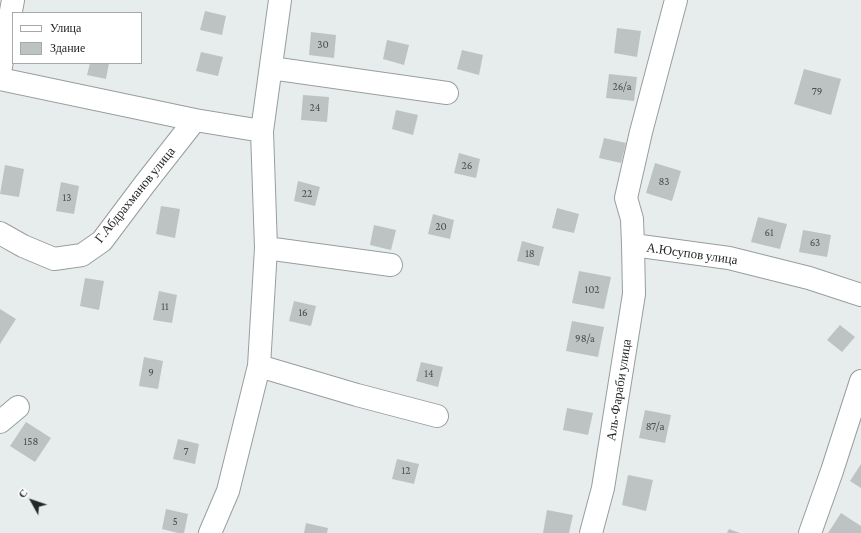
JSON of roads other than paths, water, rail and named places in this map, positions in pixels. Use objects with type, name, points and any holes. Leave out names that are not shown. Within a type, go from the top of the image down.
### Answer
[{"type":"street","points":[[0,72],[13,0]]},
{"type":"street","points":[[210,533],[228,491],[259,366],[266,248],[262,131],[280,0]]},
{"type":"street","name":"А.Юсупов улица","points":[[676,0],[641,132],[626,198],[632,219],[633,245],[729,258],[809,278],[861,295]]},
{"type":"street","points":[[271,68],[447,93]]},
{"type":"street","points":[[0,79],[196,120],[262,131]]},
{"type":"street","name":"Г.Абдрахманов улица","points":[[0,233],[23,246],[54,259],[82,255],[102,241],[196,120]]},
{"type":"street","name":"Аль-Фараби улица","points":[[591,533],[603,488],[634,294],[633,245]]},
{"type":"street","points":[[266,248],[391,265]]},
{"type":"street","points":[[259,366],[356,395],[437,416]]},
{"type":"street","points":[[810,533],[861,381]]},
{"type":"street","points":[[0,422],[18,407]]}]
